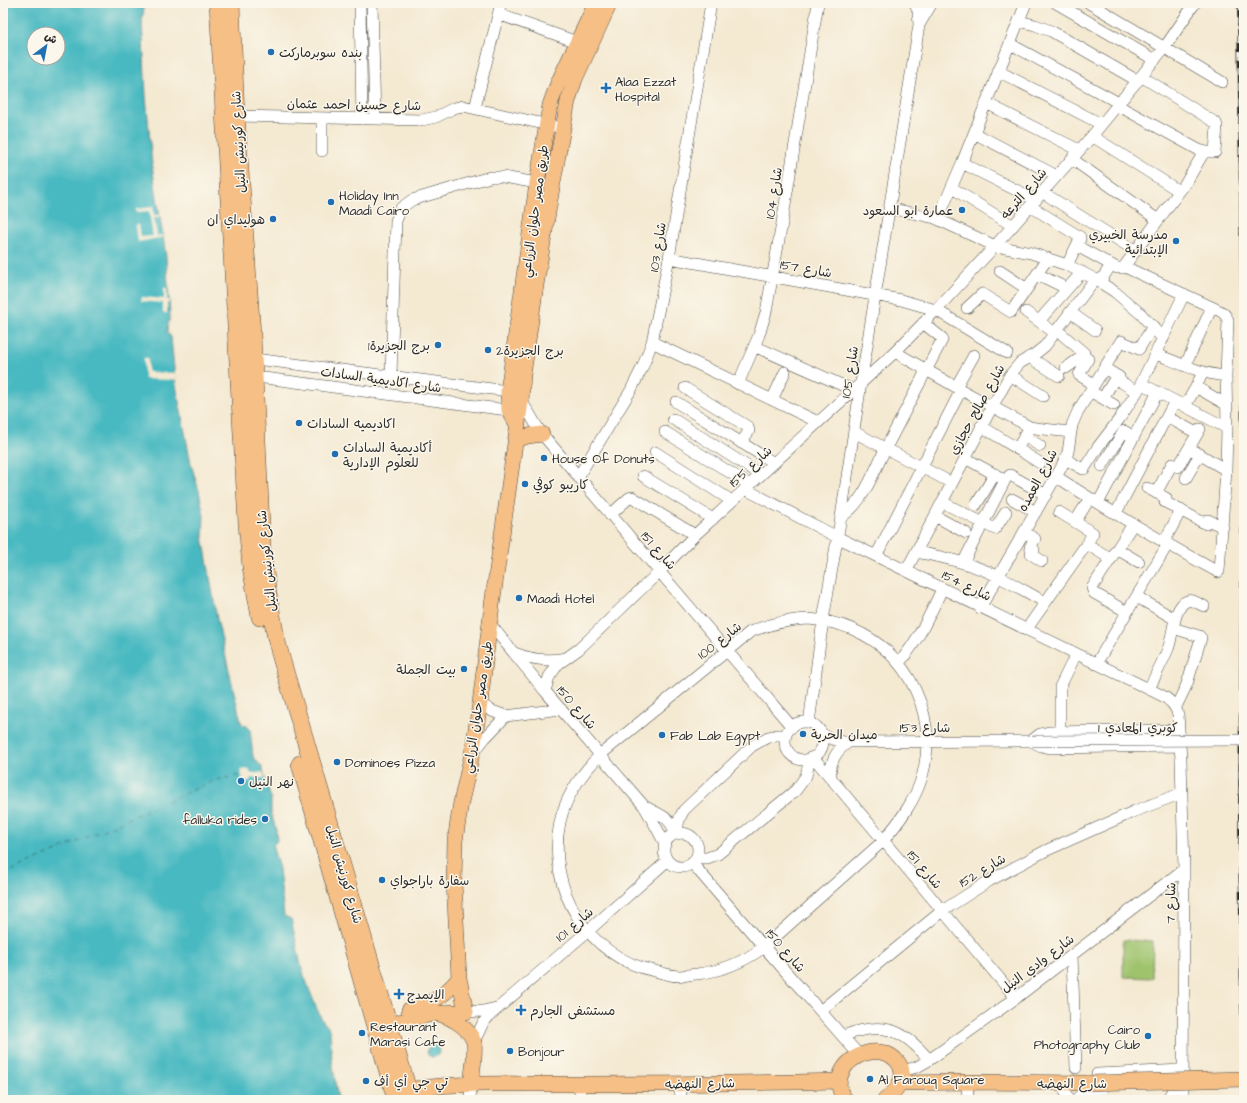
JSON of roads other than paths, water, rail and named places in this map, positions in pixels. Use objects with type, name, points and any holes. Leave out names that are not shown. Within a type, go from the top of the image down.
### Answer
[{"type":"highway","name":"شارع كورنيش النيل","points":[[218,3],[246,376],[267,589],[276,638],[402,1096]]},
{"type":"highway","name":"شارع كورنيش النيل","points":[[231,3],[236,116],[246,242],[245,358]]},
{"type":"main road","name":"طريق مصر حلوان الزراعي","points":[[517,418],[508,391],[537,183],[550,105],[555,90],[596,3]]},
{"type":"main road","name":"طريق مصر حلوان الزراعي","points":[[466,1012],[459,978],[454,882],[454,855],[461,802],[472,754],[480,703],[523,375],[562,128],[571,90],[610,3]]},
{"type":"main road","points":[[517,418],[528,436],[542,434]]},
{"type":"main road","points":[[419,1012],[445,993],[459,978]]},
{"type":"main road","points":[[381,1023],[419,1012],[466,1012]]},
{"type":"main road","points":[[436,1013],[449,1017],[457,1022],[470,1035],[474,1042],[472,1084]]},
{"type":"main road","points":[[846,1100],[840,1089],[839,1081],[841,1073],[846,1065],[860,1055],[868,1053],[885,1053],[893,1057],[899,1063],[901,1077],[896,1090],[885,1100]]},
{"type":"main road","name":"شارع النهضه","points":[[901,1077],[967,1082],[1062,1083],[1244,1079]]},
{"type":"main road","name":"شارع النهضه","points":[[402,1096],[444,1085],[472,1084],[680,1084],[839,1081]]},
{"type":"street","points":[[360,3],[362,119]]},
{"type":"street","points":[[372,3],[375,119]]},
{"type":"street","points":[[475,108],[501,3]]},
{"type":"street","name":"شارع 103","points":[[578,477],[631,390],[643,366],[652,342],[669,258],[711,3]]},
{"type":"street","name":"شارع 104","points":[[738,384],[766,312],[818,3]]},
{"type":"street","name":"شارع 105","points":[[809,722],[823,620],[854,432],[857,387],[875,294],[918,25],[918,11],[915,3]]},
{"type":"street","name":"شارع 105","points":[[918,25],[932,3]]},
{"type":"street","points":[[938,219],[1010,44],[1025,3]]},
{"type":"street","points":[[1056,3],[1155,60]]},
{"type":"street","points":[[1089,3],[1222,82]]},
{"type":"street","name":"شارع الترعه","points":[[857,387],[895,352],[936,310],[1072,159],[1155,60],[1193,6]]},
{"type":"street","points":[[498,14],[577,42]]},
{"type":"street","points":[[360,21],[372,21]]},
{"type":"street","points":[[1019,21],[1051,31],[1217,124],[1209,152],[1125,267],[1119,269],[1077,246]]},
{"type":"street","points":[[1010,44],[1118,104],[1209,152]]},
{"type":"street","points":[[998,71],[1102,124]]},
{"type":"street","points":[[986,103],[1079,150]]},
{"type":"street","name":"شارع حسين احمد عثمان","points":[[236,116],[422,120],[436,117],[463,106],[562,128]]},
{"type":"street","points":[[322,118],[322,151]]},
{"type":"street","points":[[974,133],[1057,176]]},
{"type":"street","points":[[1092,136],[1179,192]]},
{"type":"street","points":[[1072,159],[1158,220]]},
{"type":"street","points":[[962,163],[1036,199],[1136,251]]},
{"type":"street","points":[[400,396],[396,377],[396,221],[402,208],[406,203],[412,200],[490,177],[503,177],[537,183]]},
{"type":"street","points":[[952,188],[1012,226]]},
{"type":"street","points":[[1036,199],[1079,236],[1080,239],[1067,265]]},
{"type":"street","points":[[889,208],[938,219],[995,246],[1048,258],[1082,272],[1098,281],[1128,302],[1164,339]]},
{"type":"street","name":"شارع 157","points":[[669,258],[902,300],[936,310],[1007,354]]},
{"type":"street","points":[[967,308],[982,294],[1011,312],[1048,258]]},
{"type":"street","name":"شارع صالح حجازي","points":[[906,571],[981,426],[1010,375],[1020,363],[1040,350],[1056,332],[1070,312],[1111,265]]},
{"type":"street","points":[[1056,477],[1133,524],[1218,572],[1219,571],[1226,470],[1226,376],[1228,320],[1223,312],[1125,267]]},
{"type":"street","points":[[1000,271],[1027,289]]},
{"type":"street","points":[[1039,322],[1082,272]]},
{"type":"street","points":[[1037,274],[1062,286]]},
{"type":"street","points":[[1066,459],[1084,469],[1140,388],[1184,294]]},
{"type":"street","points":[[1185,366],[1212,307]]},
{"type":"street","points":[[1026,312],[1084,353],[1083,356],[1062,372],[1029,357]]},
{"type":"street","points":[[1070,312],[1095,330]]},
{"type":"street","points":[[840,517],[853,508],[858,502],[942,340],[942,338],[923,323]]},
{"type":"street","name":"شارع العمده","points":[[980,608],[1066,459],[1070,432],[1078,411],[1092,387],[1121,341],[1139,349],[1153,326]]},
{"type":"street","points":[[652,342],[818,422]]},
{"type":"street","points":[[754,346],[857,387]]},
{"type":"street","points":[[895,352],[992,406],[1027,432],[1040,446]]},
{"type":"street","points":[[876,556],[922,467],[974,354]]},
{"type":"street","points":[[1156,354],[1203,372],[1226,376]]},
{"type":"street","name":"شارع اكاديمية السادات","points":[[245,358],[508,391]]},
{"type":"street","points":[[1088,359],[1079,375],[1103,398],[1114,405]]},
{"type":"street","points":[[1104,368],[1119,377],[1118,380],[1140,388],[1158,392],[1227,428]]},
{"type":"street","points":[[772,400],[785,372]]},
{"type":"street","points":[[1116,513],[1167,417],[1196,387],[1203,372]]},
{"type":"street","points":[[1010,375],[1043,396]]},
{"type":"street","name":"شارع اكاديمية السادات","points":[[246,376],[400,396],[517,418]]},
{"type":"street","points":[[1103,398],[1114,380]]},
{"type":"street","name":"شارع 155","points":[[659,572],[695,535],[857,387]]},
{"type":"street","points":[[1196,387],[1227,405]]},
{"type":"street","points":[[684,388],[748,427],[749,431],[741,442]]},
{"type":"street","points":[[1075,522],[1094,501],[1134,437],[1158,392]]},
{"type":"street","points":[[676,402],[774,463]]},
{"type":"street","points":[[1167,417],[1196,429],[1189,448],[1178,467],[1172,464],[1151,490],[1166,498],[1165,502],[1206,524],[1208,520],[1223,527]]},
{"type":"street","name":"شارع 151","points":[[517,418],[542,434],[727,651],[789,731]]},
{"type":"street","points":[[673,419],[761,475]]},
{"type":"street","points":[[1142,423],[1159,432]]},
{"type":"street","points":[[981,426],[1040,463]]},
{"type":"street","points":[[1102,466],[1124,431],[1134,437]]},
{"type":"street","name":"شارع 154","points":[[665,432],[747,487],[837,537],[1167,698],[1176,707]]},
{"type":"street","points":[[854,432],[952,483]]},
{"type":"street","points":[[1027,432],[1070,432]]},
{"type":"street","points":[[1017,449],[1027,432]]},
{"type":"street","points":[[1189,448],[1226,470]]},
{"type":"street","points":[[655,452],[732,501]]},
{"type":"street","points":[[1186,478],[1200,454]]},
{"type":"street","points":[[965,458],[1005,479],[1007,478],[1046,496]]},
{"type":"street","points":[[976,506],[995,474]]},
{"type":"street","points":[[643,476],[713,519]]},
{"type":"street","points":[[963,563],[1007,478]]},
{"type":"street","points":[[610,515],[632,497],[695,535]]},
{"type":"street","points":[[1012,499],[1036,512]]},
{"type":"street","points":[[942,502],[996,529],[1006,512]]},
{"type":"street","points":[[1096,664],[1137,597],[1166,543],[1181,510]]},
{"type":"street","points":[[1059,512],[1092,532],[1093,534],[1087,544],[1111,559]]},
{"type":"street","points":[[935,516],[966,533]]},
{"type":"street","points":[[1127,612],[1094,593],[1092,590],[1093,586],[1133,524]]},
{"type":"street","points":[[1024,532],[1035,538],[1030,547],[1034,550],[1031,554],[1042,561]]},
{"type":"street","points":[[1026,630],[1083,549]]},
{"type":"street","points":[[1117,549],[1139,562]]},
{"type":"street","points":[[916,552],[963,563],[998,576],[1045,602]]},
{"type":"street","points":[[545,691],[547,681],[553,670],[565,658],[579,649],[659,572]]},
{"type":"street","points":[[899,663],[920,635],[942,589]]},
{"type":"street","points":[[1137,597],[1174,623],[1199,636],[1201,639],[1187,684],[1176,707]]},
{"type":"street","points":[[1149,689],[1168,648],[1174,623],[1181,606],[1185,602],[1191,600],[1204,606]]},
{"type":"street","name":"شارع 100","points":[[793,620],[823,620],[838,624],[865,635],[889,652],[909,677],[917,692],[923,708],[926,724],[928,741],[926,760],[922,778],[915,795],[895,827],[883,841],[764,947],[734,965],[709,972],[678,976],[644,969],[621,959],[603,948],[588,931],[576,915],[567,898],[561,879],[558,860],[560,821],[566,802],[586,769],[600,755],[727,651],[750,632],[778,622],[793,620]]},
{"type":"street","name":"شارع 150","points":[[490,624],[560,709],[644,806],[664,844]]},
{"type":"street","points":[[515,653],[539,660],[565,658]]},
{"type":"street","points":[[1060,732],[1060,687],[1076,654]]},
{"type":"street","points":[[480,703],[492,712],[506,716],[560,709]]},
{"type":"street","name":"شارع 7","points":[[1176,707],[1178,714],[1180,746],[1184,870],[1183,1071],[1179,1087],[1183,1100]]},
{"type":"street","points":[[472,754],[506,716]]},
{"type":"street","points":[[676,834],[679,817],[684,810],[752,746],[768,737],[789,731],[800,722],[809,722],[817,727],[823,738],[822,747],[817,755],[804,760],[793,756],[786,747],[789,731]]},
{"type":"street","name":"شارع 153","points":[[1032,741],[1040,734],[1044,733],[1179,730]]},
{"type":"street","name":"شارع 153","points":[[822,734],[837,741],[849,742],[1032,741],[1040,746],[1050,748],[1180,746]]},
{"type":"street","name":"كوبري المعادي 1","points":[[1032,741],[1244,740]]},
{"type":"street","points":[[833,781],[830,775],[832,762],[838,750],[849,742]]},
{"type":"street","points":[[694,861],[698,849],[694,841],[687,835],[676,834],[669,838],[664,844],[664,853],[667,860],[673,866],[681,868],[694,861],[718,854],[796,790],[806,776],[812,758]]},
{"type":"street","name":"شارع 151","points":[[812,758],[1016,998]]},
{"type":"street","name":"شارع 152","points":[[820,1010],[942,911],[989,881],[1045,851],[1135,811],[1182,793]]},
{"type":"street","name":"شارع 150","points":[[644,806],[665,817],[674,828],[676,834]]},
{"type":"street","name":"شارع 101","points":[[474,1042],[483,1023],[490,1015],[588,931],[667,860]]},
{"type":"street","name":"شارع 150","points":[[694,861],[764,947],[860,1055]]},
{"type":"street","name":"شارع وادي النيل","points":[[901,1077],[929,1060],[1016,998],[1184,870]]},
{"type":"street","points":[[1072,955],[1076,1068]]},
{"type":"street","name":"شارع 101","points":[[466,1012],[483,1011],[499,1007]]},
{"type":"street","points":[[843,1036],[858,1030],[872,1028],[887,1029],[901,1034],[913,1042],[929,1060]]},
{"type":"street","points":[[1076,1100],[1092,1082],[1183,1071]]},
{"type":"street","points":[[967,1082],[968,1100]]},
{"type":"street","name":"شارع النهضه","points":[[1092,1082],[1179,1087]]},
{"type":"street","points":[[1062,1083],[1069,1100]]},
{"type":"street","points":[[470,1100],[472,1084]]},
{"type":"street","points":[[580,1084],[580,1100]]},
{"type":"street","points":[[680,1084],[681,1100]]},
{"type":"street","points":[[1167,1100],[1179,1087]]},
{"type":"water","points":[[3,3],[141,3],[144,8],[142,21],[146,96],[152,165],[166,257],[170,314],[167,332],[171,337],[175,380],[191,464],[199,491],[204,516],[203,536],[217,619],[241,722],[250,729],[253,757],[262,767],[271,799],[271,813],[276,830],[277,841],[273,845],[273,848],[279,869],[284,916],[291,919],[302,970],[316,1007],[330,1032],[332,1060],[338,1100],[3,1100]]},
{"type":"water","points":[[431,1045],[435,1045],[439,1051],[435,1057],[431,1057],[427,1053],[427,1049]]},
{"type":"railway","points":[[1239,3],[1243,472],[1240,821],[1243,1100]]},
{"type":"place","name":"بنده سوبرماركت","points":[[271,52]]},
{"type":"place","name":"Alaa Ezzat Hospital","points":[[606,88]]},
{"type":"place","name":"Holiday Inn Maadi Cairo","points":[[331,202]]},
{"type":"place","name":"عمارة ابو السعود","points":[[962,210]]},
{"type":"place","name":"هوليداي ان","points":[[273,219]]},
{"type":"place","name":"مدرسة الخبيري الإبتدائية","points":[[1176,241]]},
{"type":"place","name":"برج الجزيرة1","points":[[438,345]]},
{"type":"place","name":"برج الجزيرة2","points":[[488,350]]},
{"type":"place","name":"اكاديميه السادات","points":[[299,423]]},
{"type":"place","name":"أكاديمية السادات للعلوم الإدارية","points":[[335,454]]},
{"type":"place","name":"House Of Donuts","points":[[544,458]]},
{"type":"place","name":"كاريبو كوفي","points":[[525,484]]},
{"type":"place","name":"Maadi Hotel","points":[[519,598]]},
{"type":"place","name":"بيت الجملة","points":[[464,669]]},
{"type":"place","name":"ميدان الحرية","points":[[803,734]]},
{"type":"place","name":"Fab Lab Egypt","points":[[662,735]]},
{"type":"place","name":"Dominoes Pizza","points":[[337,762]]},
{"type":"place","name":"نهر النيل","points":[[241,781]]},
{"type":"place","name":"falluka rides","points":[[265,819]]},
{"type":"place","name":"سفارة باراجواي","points":[[382,880]]},
{"type":"place","name":"الإيمدج","points":[[399,994]]},
{"type":"place","name":"مستشفى الجارم","points":[[521,1010]]},
{"type":"place","name":"Restaurant Marasi Cafe","points":[[362,1033]]},
{"type":"place","name":"Cairo Photography Club","points":[[1148,1036]]},
{"type":"place","name":"Bonjour","points":[[510,1051]]},
{"type":"place","name":"Al Farouq Square","points":[[870,1079]]},
{"type":"place","name":"تي جي أي أف","points":[[366,1081]]}]
